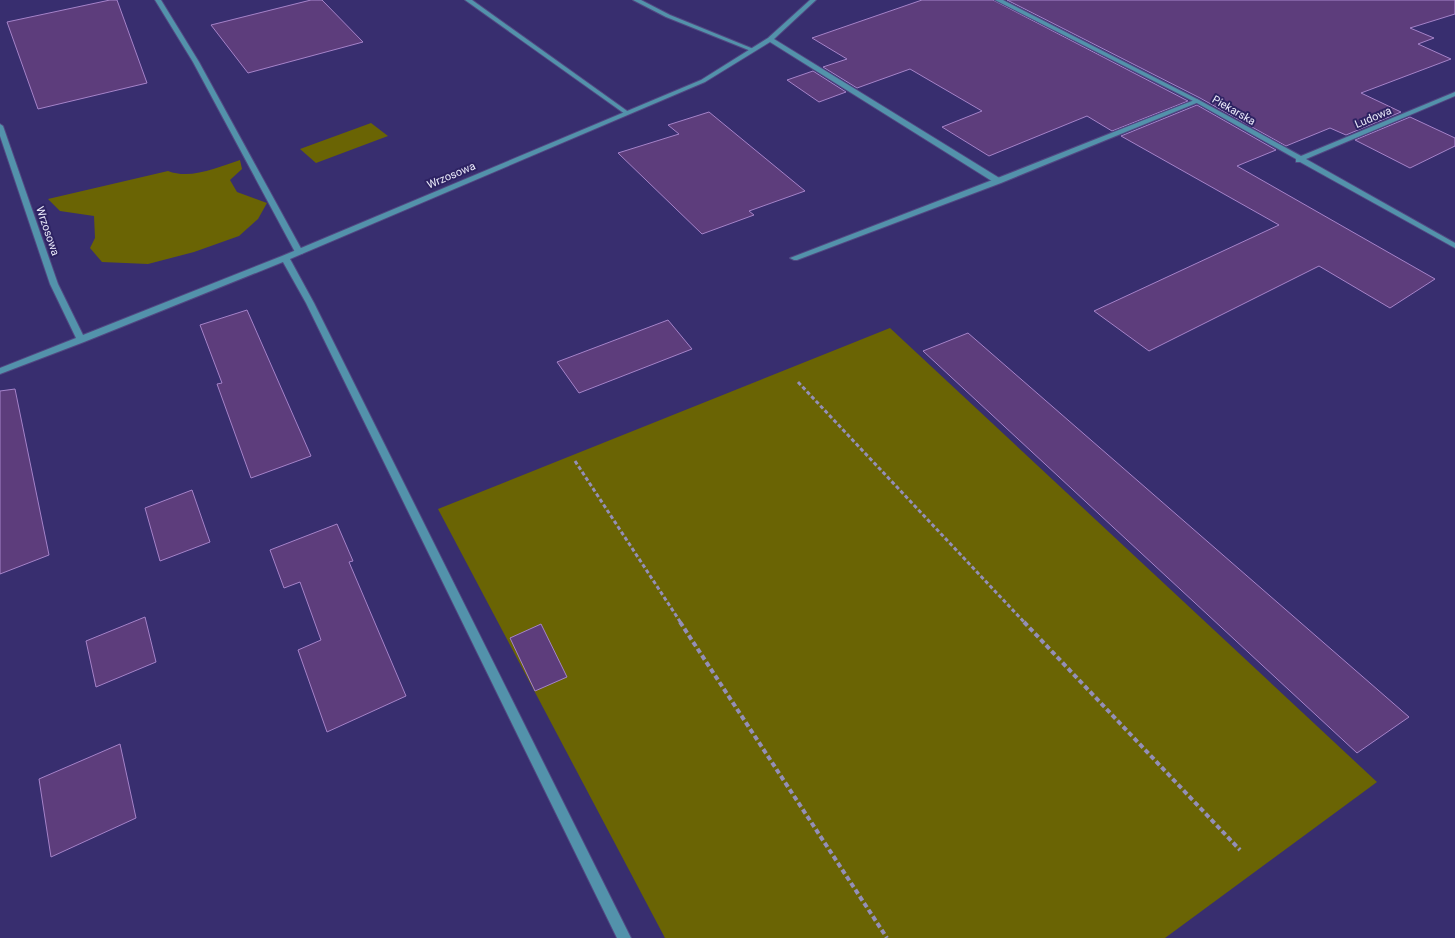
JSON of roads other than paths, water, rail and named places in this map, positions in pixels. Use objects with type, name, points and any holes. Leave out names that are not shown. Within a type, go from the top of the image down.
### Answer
[{"type":"street","points":[[158,0],[196,62],[299,252]]},
{"type":"street","points":[[468,0],[627,113]]},
{"type":"street","points":[[636,0],[668,16],[753,50]]},
{"type":"street","name":"Wrzosowa","points":[[0,371],[285,258],[703,81],[770,39],[813,0]]},
{"type":"street","name":"Piekarska","points":[[998,0],[1197,101],[1455,246]]},
{"type":"street","points":[[770,39],[998,181]]},
{"type":"street","name":"Ludowa","points":[[1299,160],[1455,94]]},
{"type":"street","points":[[794,258],[998,181],[1197,101]]},
{"type":"street","name":"Wrzosowa","points":[[0,126],[54,284],[81,340]]},
{"type":"street","points":[[285,258],[310,303],[624,938]]}]
